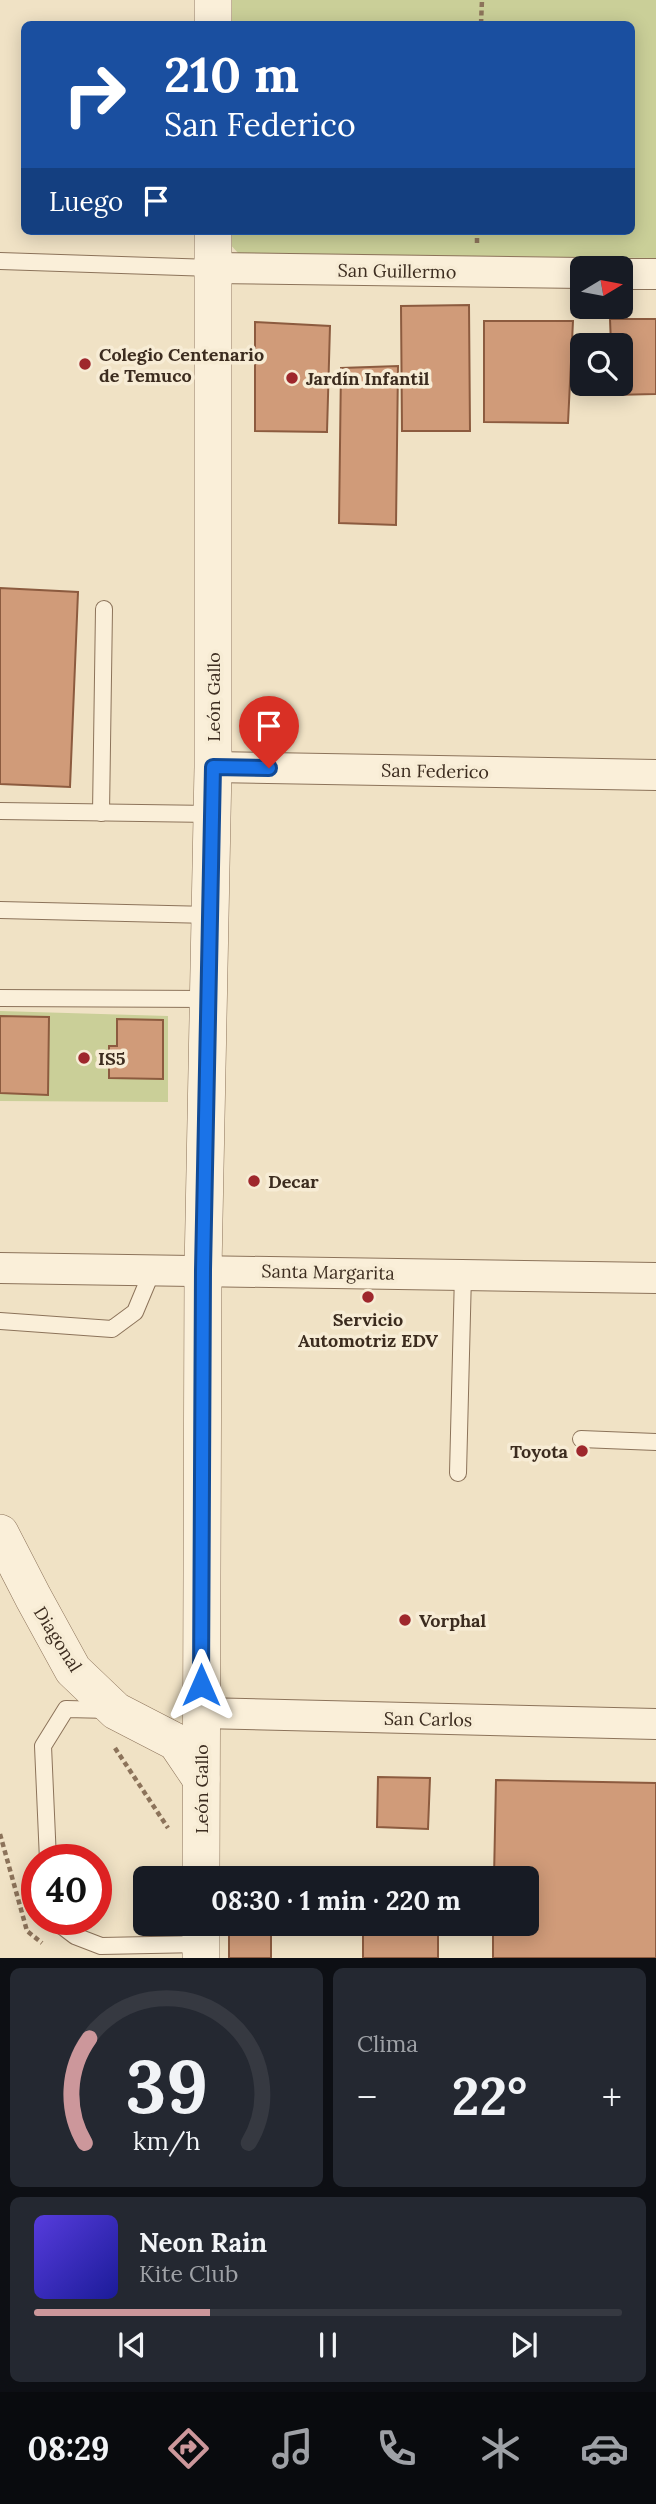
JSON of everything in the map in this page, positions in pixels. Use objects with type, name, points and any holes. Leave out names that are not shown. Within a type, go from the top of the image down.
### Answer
[{"type":"street","points":[[213,0],[213,21]]},
{"type":"street","name":"León Gallo","points":[[201,1866],[203,1270],[213,767],[213,235]]},
{"type":"street","name":"San Guillermo","points":[[212,268],[570,273]]},
{"type":"street","points":[[634,274],[656,274]]},
{"type":"street","name":"San Federico","points":[[213,767],[656,775]]},
{"type":"street","name":"Santa Margarita","points":[[0,1268],[656,1278]]},
{"type":"street","name":"Diagonal","points":[[0,1532],[74,1670],[116,1711],[176,1742],[201,1779]]},
{"type":"street","name":"San Carlos","points":[[201,1713],[656,1724]]},
{"type":"lane","points":[[0,261],[212,268]]},
{"type":"lane","points":[[101,813],[104,609]]},
{"type":"lane","points":[[0,811],[212,814]]},
{"type":"lane","points":[[0,910],[210,915]]},
{"type":"lane","points":[[0,998],[209,999]]},
{"type":"lane","points":[[0,1321],[112,1329],[135,1312],[153,1269]]},
{"type":"lane","points":[[458,1472],[463,1274]]},
{"type":"lane","points":[[581,1439],[656,1442]]},
{"type":"lane","points":[[47,1844],[43,1746],[66,1709],[116,1711]]},
{"type":"lane","points":[[74,1935],[101,1946],[201,1942]]},
{"type":"path","points":[[481,21],[482,0]]},
{"type":"path","points":[[477,243],[478,235]]},
{"type":"path","points":[[0,1834],[21,1909]]},
{"type":"green space","points":[[226,0],[656,0],[656,258],[239,254],[228,242],[228,235],[635,235],[635,21],[227,21]]},
{"type":"green space","name":"IS5","points":[[0,1011],[168,1016],[168,1102],[0,1101]]},
{"type":"building","points":[[469,305],[470,431],[402,431],[401,306]]},
{"type":"building","points":[[610,319],[656,319],[656,394],[633,395],[633,333],[611,333]]},
{"type":"building","points":[[484,321],[573,321],[572,333],[570,333],[568,423],[484,422]]},
{"type":"building","name":"Jardín Infantil","points":[[255,322],[330,326],[327,432],[255,431]]},
{"type":"building","points":[[398,366],[396,525],[339,523],[341,368]]},
{"type":"building","points":[[0,588],[78,592],[70,787],[0,784]]},
{"type":"building","points":[[0,1016],[49,1017],[48,1095],[0,1093]]},
{"type":"building","points":[[117,1019],[163,1020],[163,1079],[109,1078],[109,1046],[117,1046]]},
{"type":"building","points":[[378,1777],[430,1778],[428,1829],[377,1827]]},
{"type":"building","points":[[496,1780],[656,1783],[656,1958],[493,1958],[493,1936],[539,1936],[539,1866],[494,1866]]},
{"type":"building","points":[[229,1936],[271,1936],[271,1958],[229,1958]]},
{"type":"building","points":[[363,1936],[438,1936],[438,1958],[363,1958]]},
{"type":"place","name":"Colegio Centenario de Temuco","points":[[85,364]]},
{"type":"place","name":"Jardín Infantil","points":[[292,378]]},
{"type":"place","name":"IS5","points":[[84,1058]]},
{"type":"place","name":"Decar","points":[[254,1181]]},
{"type":"place","name":"Servicio Automotriz EDV","points":[[368,1297]]},
{"type":"place","name":"Toyota","points":[[582,1451]]},
{"type":"place","name":"Vorphal","points":[[405,1620]]},
{"type":"route","points":[[201,1685],[203,1270],[213,767],[269,768]]}]
